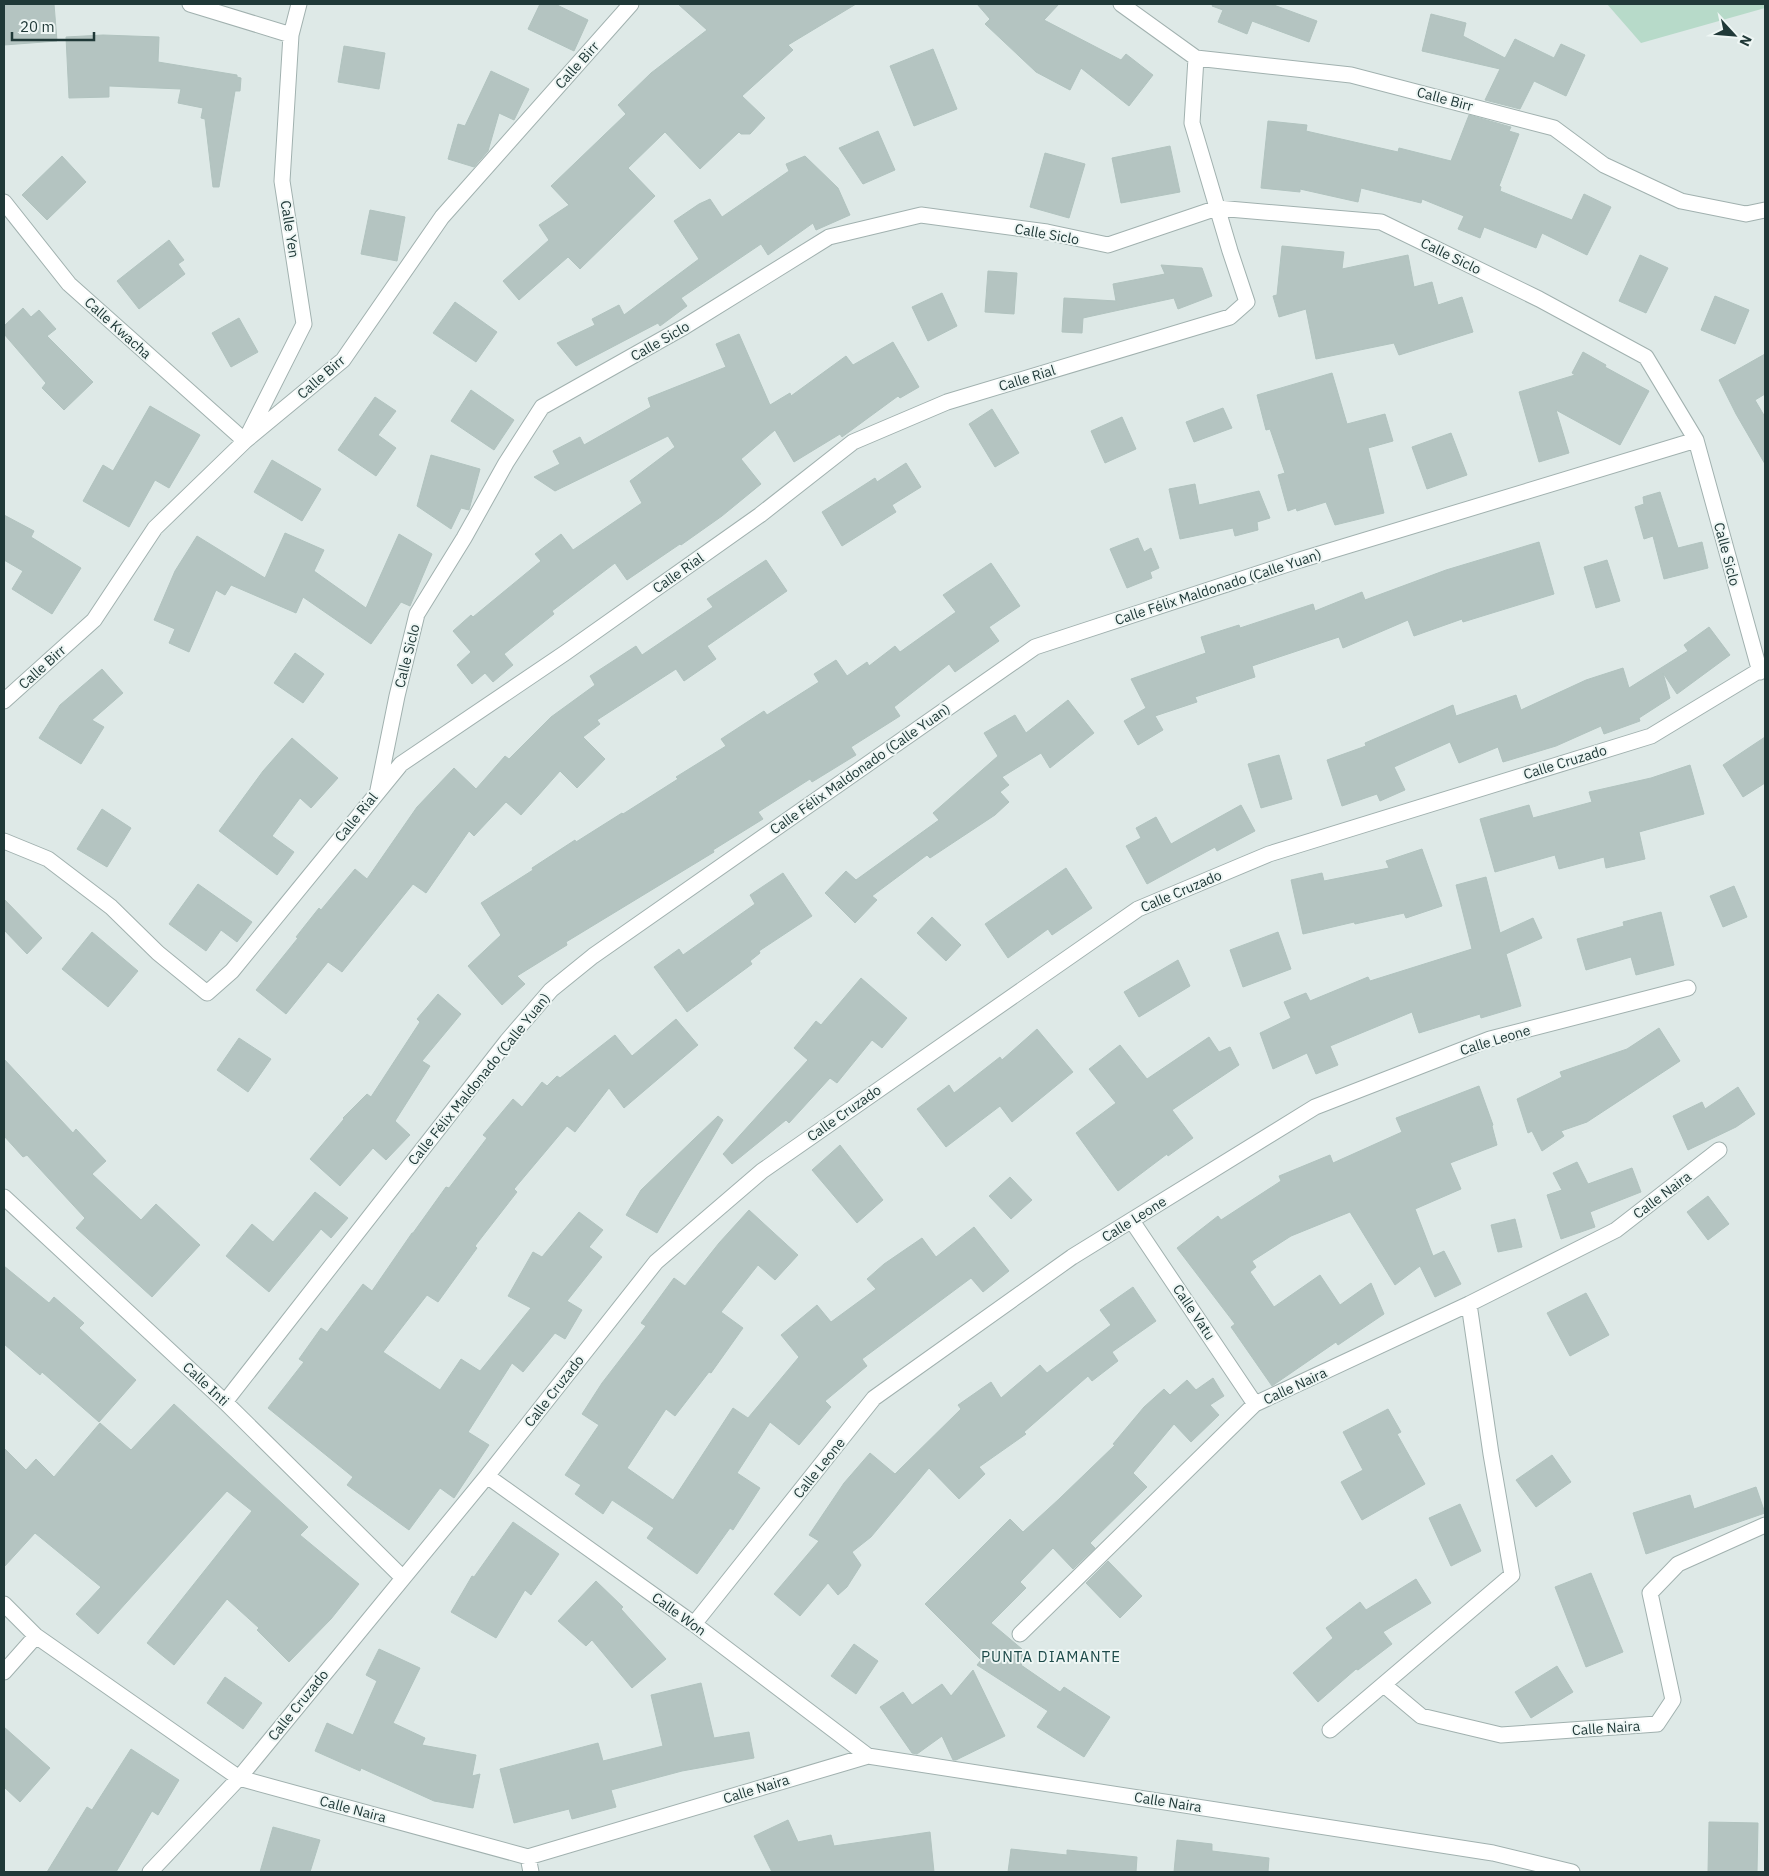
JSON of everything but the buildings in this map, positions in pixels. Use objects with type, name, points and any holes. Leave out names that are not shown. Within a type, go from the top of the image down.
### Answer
[{"type":"street","points":[[190,4],[291,34]]},
{"type":"street","name":"Calle Yen","points":[[245,441],[304,324],[282,180],[291,34],[299,4]]},
{"type":"street","name":"Calle Birr","points":[[4,701],[94,620],[155,528],[245,441],[343,360],[442,217],[631,4]]},
{"type":"street","name":"Calle Birr","points":[[1121,4],[1196,58],[1351,75],[1554,128],[1604,165],[1681,201],[1746,214],[1765,210]]},
{"type":"street","name":"Calle Rial","points":[[4,841],[48,859],[111,907],[158,953],[207,993],[232,971],[401,764],[760,515],[853,442],[946,402],[1230,317],[1248,302],[1217,208],[1192,123],[1196,58]]},
{"type":"street","name":"Calle Kwacha","points":[[4,202],[69,284],[245,441]]},
{"type":"street","name":"Calle Siclo","points":[[378,790],[397,696],[417,614],[464,538],[506,463],[542,407],[684,327],[829,237],[921,215],[1047,232],[1108,245],[1217,208],[1381,222],[1539,299],[1646,357],[1696,440],[1763,669]]},
{"type":"street","name":"Calle Félix Maldonado (Calle Yuan)","points":[[225,1402],[507,1041],[551,990],[609,945],[1035,648],[1300,560],[1696,440]]},
{"type":"street","name":"Calle Cruzado","points":[[150,1872],[239,1778],[487,1476],[656,1262],[762,1171],[1138,908],[1269,854],[1651,736],[1763,669]]},
{"type":"street","name":"Calle Leone","points":[[694,1624],[874,1398],[1072,1257],[1315,1107],[1490,1039],[1688,988]]},
{"type":"street","name":"Calle Naira","points":[[1020,1634],[1255,1404],[1469,1304],[1616,1230],[1719,1150]]},
{"type":"street","name":"Calle Inti","points":[[4,1197],[225,1402],[403,1578]]},
{"type":"street","name":"Calle Vatu","points":[[1132,1221],[1255,1404]]},
{"type":"street","points":[[1330,1730],[1512,1574],[1491,1454],[1469,1304]]},
{"type":"street","name":"Calle Won","points":[[487,1476],[694,1624],[868,1756]]},
{"type":"street","name":"Calle Naira","points":[[1384,1685],[1421,1716],[1501,1736],[1657,1724],[1673,1700],[1650,1593],[1678,1564],[1765,1525]]},
{"type":"street","name":"Calle Naira","points":[[4,1604],[36,1636],[239,1778],[530,1865],[868,1756],[1483,1852],[1572,1872]]},
{"type":"street","points":[[4,1672],[36,1636]]},
{"type":"green space","points":[[1607,4],[1765,4],[1765,8],[1641,43]]},
{"type":"district","name":"PUNTA DIAMANTE","points":[[1051,1657]]}]
